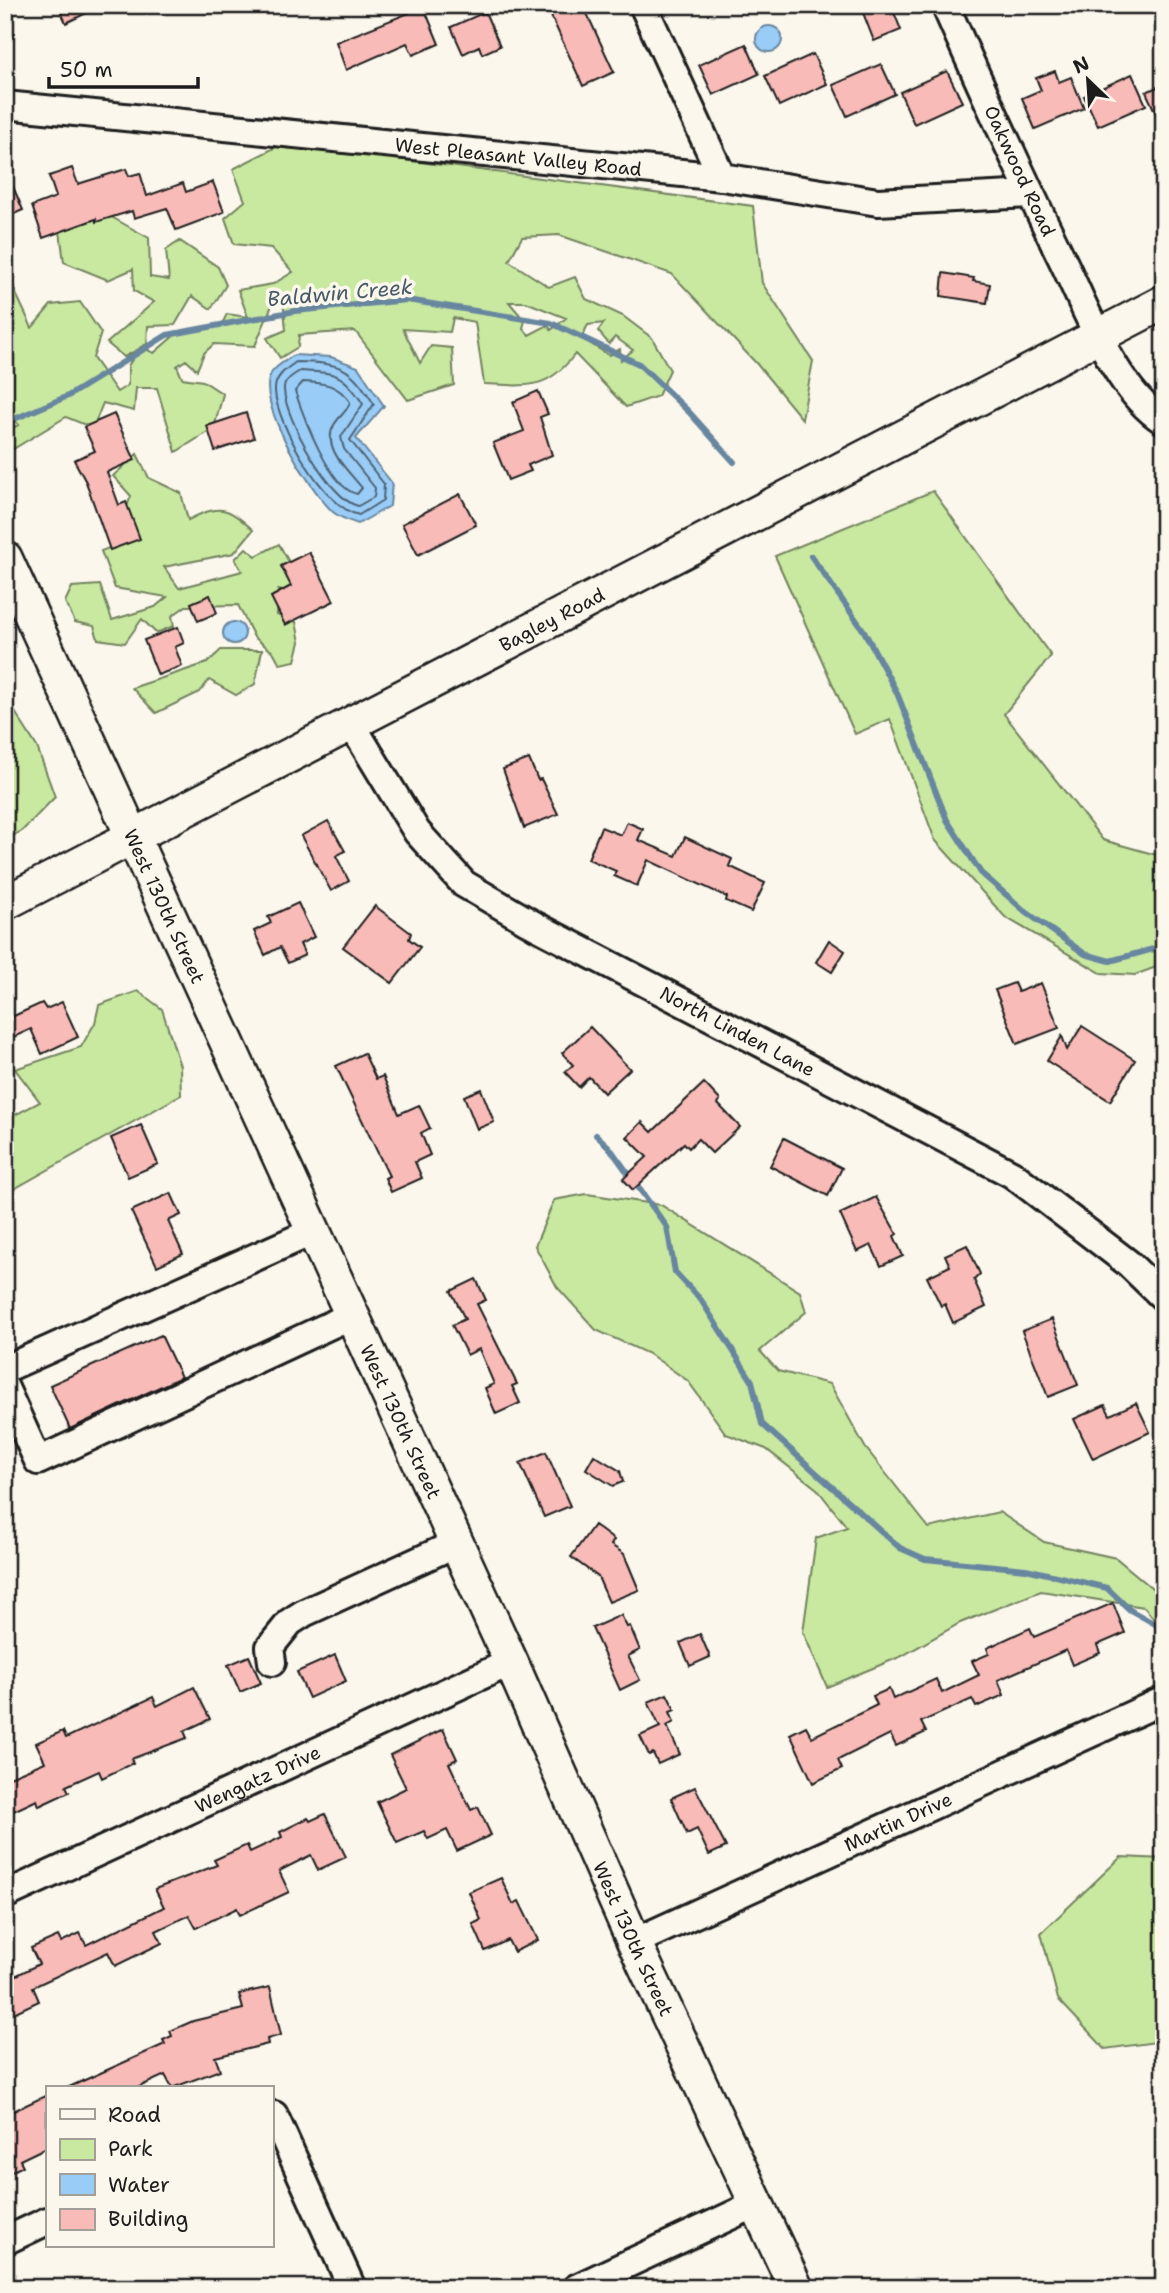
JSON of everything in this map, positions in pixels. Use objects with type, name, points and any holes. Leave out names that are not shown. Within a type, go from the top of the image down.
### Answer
[{"type":"main road","points":[[1099,335],[1164,302]]},
{"type":"main road","name":"Bagley Road","points":[[5,903],[1099,335]]},
{"type":"main road","name":"West 130th Street","points":[[5,558],[457,1543],[634,1942],[796,2288]]},
{"type":"street","points":[[643,5],[722,177]]},
{"type":"street","name":"Oakwood Road","points":[[945,5],[1030,194],[1099,335],[1130,388],[1150,413],[1164,421]]},
{"type":"street","name":"West Pleasant Valley Road","points":[[5,105],[722,177],[878,202],[1030,194]]},
{"type":"street","name":"North Linden Lane","points":[[352,725],[417,832],[464,884],[536,926],[1012,1174],[1128,1263],[1164,1298]]},
{"type":"street","points":[[5,1369],[314,1231]]},
{"type":"street","points":[[5,1388],[38,1461],[352,1315]]},
{"type":"street","points":[[272,1662],[270,1647],[290,1622],[348,1591],[457,1543]]},
{"type":"street","name":"Wengatz Drive","points":[[5,1895],[511,1662]]},
{"type":"street","name":"Martin Drive","points":[[634,1942],[1164,1700]]},
{"type":"street","points":[[273,2115],[352,2288]]},
{"type":"street","points":[[576,2288],[758,2203]]},
{"type":"street","points":[[5,2241],[46,2221]]},
{"type":"green space","points":[[282,144],[753,206],[762,283],[813,361],[802,419],[756,363],[672,274],[559,235],[522,237],[509,261],[549,287],[575,277],[586,299],[623,316],[652,338],[670,370],[658,396],[626,407],[575,354],[555,375],[535,384],[484,384],[475,322],[453,318],[450,332],[403,329],[420,363],[431,346],[452,348],[454,385],[408,400],[355,331],[299,335],[298,347],[280,358],[267,338],[286,330],[283,300],[275,298],[255,346],[214,344],[204,353],[197,370],[186,360],[177,366],[182,378],[203,381],[223,394],[214,428],[176,452],[157,388],[136,388],[134,411],[103,403],[93,428],[66,417],[5,454],[5,431],[19,425],[5,411],[5,270],[32,328],[51,305],[80,302],[101,333],[93,358],[117,392],[128,385],[128,366],[139,349],[124,357],[107,343],[154,302],[134,291],[133,269],[108,280],[64,262],[58,216],[97,209],[149,238],[150,277],[169,280],[166,250],[180,241],[218,267],[226,285],[211,309],[192,296],[175,325],[148,326],[147,344],[141,347],[154,353],[176,334],[221,326],[227,314],[248,317],[238,290],[273,284],[293,272],[271,248],[234,244],[225,218],[245,201],[233,169]],"holes":[[[509,302],[526,302],[566,318],[551,330],[548,325],[529,335],[523,328],[525,321]],[[604,323],[598,331],[609,344],[615,337],[633,350],[621,360],[620,349],[609,355],[581,338],[588,325]]]},
{"type":"green space","points":[[137,454],[149,478],[181,493],[188,520],[208,511],[222,510],[236,516],[253,530],[234,553],[164,567],[179,588],[242,571],[235,559],[246,548],[256,556],[279,544],[300,582],[291,591],[278,590],[277,615],[296,622],[300,642],[295,661],[280,664],[274,653],[254,637],[238,605],[186,606],[172,616],[174,626],[156,633],[142,619],[125,643],[98,639],[94,626],[75,622],[65,602],[72,587],[100,585],[112,620],[155,607],[167,597],[115,588],[101,551],[124,542],[124,514],[131,496],[113,476]]},
{"type":"green space","points":[[933,491],[1051,656],[1004,714],[1103,840],[1164,857],[1164,964],[1135,975],[1101,973],[1005,917],[935,840],[890,719],[855,734],[775,556]]},
{"type":"green space","points":[[221,650],[262,650],[255,684],[236,695],[209,680],[200,692],[156,713],[132,688],[207,663]]},
{"type":"green space","points":[[5,696],[37,747],[55,797],[22,831],[5,840]]},
{"type":"green space","points":[[138,991],[162,1009],[180,1066],[181,1095],[5,1194],[5,1120],[40,1102],[15,1069],[81,1047],[95,1023],[99,1005]]},
{"type":"green space","points":[[587,1194],[661,1205],[800,1292],[806,1312],[760,1351],[778,1371],[830,1384],[865,1447],[929,1528],[999,1512],[1044,1542],[1116,1558],[1164,1598],[1164,1631],[1144,1607],[1041,1591],[960,1623],[902,1656],[827,1687],[803,1632],[816,1538],[847,1527],[817,1489],[766,1449],[726,1434],[688,1381],[651,1355],[596,1330],[557,1287],[535,1246],[554,1200]]},
{"type":"green space","points":[[1121,1857],[1164,1859],[1164,2041],[1105,2049],[1058,1999],[1041,1933]]},
{"type":"water","points":[[769,26],[778,30],[782,39],[778,48],[769,52],[760,48],[756,39],[760,30]]},
{"type":"water","points":[[294,355],[331,357],[358,367],[384,406],[356,438],[392,483],[390,506],[358,524],[336,514],[324,502],[299,466],[277,423],[270,403],[268,385],[274,369]]},
{"type":"water","points":[[234,622],[242,625],[245,633],[242,641],[234,644],[226,641],[223,633],[226,625]]},
{"type":"building","points":[[58,5],[103,5],[66,23]]},
{"type":"building","points":[[406,5],[423,5],[439,44],[413,55],[407,43],[346,70],[336,42],[409,13]]},
{"type":"building","points":[[546,5],[583,5],[614,72],[583,86]]},
{"type":"building","points":[[860,5],[891,5],[901,30],[874,41]]},
{"type":"building","points":[[485,12],[500,46],[482,54],[479,46],[463,54],[451,27]]},
{"type":"building","points":[[746,44],[759,74],[713,95],[699,65]]},
{"type":"building","points":[[813,54],[827,84],[779,106],[765,76]]},
{"type":"building","points":[[881,64],[895,94],[847,116],[833,85]]},
{"type":"building","points":[[947,71],[962,102],[914,124],[900,92]]},
{"type":"building","points":[[1055,71],[1059,82],[1071,77],[1084,108],[1035,129],[1022,98],[1041,90],[1036,78]]},
{"type":"building","points":[[1132,74],[1146,105],[1098,126],[1084,96]]},
{"type":"building","points":[[1164,84],[1164,131],[1146,92]]},
{"type":"building","points":[[5,168],[23,210],[5,218]]},
{"type":"building","points":[[72,168],[78,184],[126,169],[129,176],[140,173],[147,196],[183,183],[186,192],[213,182],[224,212],[176,230],[167,208],[134,218],[132,211],[96,222],[96,219],[43,238],[32,206],[56,197],[49,176]]},
{"type":"building","points":[[943,273],[974,278],[973,281],[990,284],[987,303],[941,296]]},
{"type":"building","points":[[538,391],[548,414],[540,417],[552,455],[528,465],[531,471],[508,480],[493,443],[524,431],[513,402]]},
{"type":"building","points":[[246,413],[254,438],[215,451],[207,426]]},
{"type":"building","points":[[114,414],[135,460],[107,472],[119,505],[126,502],[140,539],[110,550],[86,482],[74,460],[95,451],[84,427]]},
{"type":"building","points":[[460,494],[476,525],[418,555],[402,524]]},
{"type":"building","points":[[309,552],[334,601],[285,625],[271,597],[291,586],[281,566]]},
{"type":"building","points":[[210,595],[217,613],[198,621],[191,603]]},
{"type":"building","points":[[178,627],[184,643],[175,647],[182,666],[158,675],[144,640]]},
{"type":"building","points":[[529,759],[558,814],[524,828],[503,769]]},
{"type":"building","points":[[328,821],[345,851],[336,856],[349,881],[331,891],[301,836]]},
{"type":"building","points":[[627,822],[643,829],[638,840],[676,856],[685,837],[732,859],[729,866],[765,883],[751,912],[726,901],[727,897],[648,860],[637,886],[614,876],[616,871],[588,859],[601,827],[621,835]]},
{"type":"building","points":[[298,903],[314,937],[300,944],[305,955],[288,963],[280,947],[265,955],[254,931],[271,923],[268,917]]},
{"type":"building","points":[[375,906],[411,933],[409,939],[420,947],[392,983],[343,947]]},
{"type":"building","points":[[829,940],[845,951],[832,972],[816,962]]},
{"type":"building","points":[[1014,983],[1018,992],[1041,983],[1059,1028],[1017,1044],[995,990]]},
{"type":"building","points":[[62,1002],[78,1037],[42,1054],[31,1029],[5,1041],[5,1020],[42,1003],[46,1009]]},
{"type":"building","points":[[1082,1026],[1135,1060],[1110,1101],[1047,1061],[1062,1036],[1067,1050]]},
{"type":"building","points":[[590,1027],[630,1069],[604,1093],[589,1077],[579,1087],[565,1072],[573,1065],[562,1053]]},
{"type":"building","points":[[364,1053],[376,1079],[383,1076],[399,1114],[419,1105],[430,1128],[421,1133],[430,1155],[415,1162],[422,1178],[391,1192],[385,1178],[389,1176],[336,1066]]},
{"type":"building","points":[[704,1083],[720,1100],[718,1104],[740,1127],[712,1153],[698,1139],[689,1148],[684,1143],[633,1190],[623,1179],[647,1157],[627,1137],[642,1122],[652,1132]]},
{"type":"building","points":[[481,1089],[494,1122],[477,1129],[464,1096]]},
{"type":"building","points":[[141,1125],[158,1164],[128,1177],[111,1138]]},
{"type":"building","points":[[784,1138],[842,1168],[828,1196],[770,1166]]},
{"type":"building","points":[[171,1193],[181,1215],[168,1221],[183,1254],[157,1266],[131,1211]]},
{"type":"building","points":[[876,1197],[897,1234],[894,1236],[903,1256],[881,1266],[871,1245],[857,1252],[840,1214]]},
{"type":"building","points":[[967,1245],[980,1274],[974,1280],[986,1307],[953,1323],[945,1304],[941,1306],[927,1277],[950,1266],[945,1255]]},
{"type":"building","points":[[476,1279],[486,1300],[477,1304],[517,1384],[512,1386],[520,1403],[496,1414],[485,1388],[494,1384],[479,1349],[467,1355],[452,1325],[465,1319],[451,1291]]},
{"type":"building","points":[[1052,1319],[1078,1385],[1048,1397],[1022,1331]]},
{"type":"building","points":[[161,1335],[181,1377],[70,1429],[50,1385]]},
{"type":"building","points":[[1136,1403],[1150,1432],[1093,1459],[1074,1419],[1105,1405],[1110,1415]]},
{"type":"building","points":[[546,1452],[570,1506],[544,1517],[520,1463]]},
{"type":"building","points":[[594,1455],[620,1471],[623,1482],[613,1486],[586,1469]]},
{"type":"building","points":[[594,1525],[614,1540],[611,1545],[624,1554],[639,1590],[609,1602],[598,1577],[571,1557]]},
{"type":"building","points":[[1113,1603],[1125,1633],[1097,1645],[1100,1653],[1072,1665],[1066,1650],[998,1680],[1004,1695],[976,1707],[972,1699],[921,1722],[926,1732],[896,1746],[890,1734],[838,1760],[842,1769],[813,1783],[790,1734],[806,1726],[812,1737],[877,1705],[873,1696],[889,1689],[893,1699],[936,1679],[942,1693],[979,1675],[972,1661],[989,1654],[987,1648],[1030,1628],[1034,1637]]},
{"type":"building","points":[[621,1615],[627,1627],[630,1626],[640,1650],[628,1656],[640,1680],[620,1690],[592,1628]]},
{"type":"building","points":[[700,1634],[710,1657],[690,1666],[680,1643]]},
{"type":"building","points":[[335,1655],[346,1681],[309,1698],[297,1672]]},
{"type":"building","points":[[249,1656],[261,1683],[240,1692],[228,1665]]},
{"type":"building","points":[[194,1687],[210,1719],[184,1731],[187,1738],[131,1759],[133,1763],[102,1778],[99,1771],[66,1786],[69,1792],[39,1806],[37,1800],[5,1815],[5,1779],[45,1762],[36,1743],[63,1731],[66,1738],[153,1697],[157,1706]]},
{"type":"building","points":[[667,1694],[675,1710],[670,1712],[674,1722],[667,1726],[680,1754],[658,1764],[653,1753],[649,1755],[640,1736],[660,1727],[648,1702]]},
{"type":"building","points":[[443,1729],[457,1759],[449,1763],[471,1810],[478,1807],[491,1835],[457,1851],[447,1830],[428,1839],[424,1831],[397,1843],[377,1802],[406,1788],[390,1755]]},
{"type":"building","points":[[695,1787],[726,1847],[709,1855],[697,1829],[687,1834],[671,1798]]},
{"type":"building","points":[[325,1814],[346,1857],[318,1870],[311,1855],[279,1871],[289,1892],[240,1915],[237,1908],[196,1928],[189,1915],[156,1931],[162,1943],[115,1966],[108,1952],[33,1987],[39,2001],[5,2017],[5,1981],[39,1964],[31,1948],[58,1936],[61,1942],[80,1933],[86,1945],[164,1907],[155,1889],[217,1865],[214,1860],[247,1845],[250,1852],[282,1837],[280,1832],[308,1818],[310,1821]]},
{"type":"building","points":[[501,1878],[513,1904],[519,1901],[538,1940],[514,1952],[508,1940],[485,1951],[473,1924],[481,1920],[469,1892]]},
{"type":"building","points":[[270,1987],[281,2035],[267,2039],[268,2044],[215,2057],[220,2070],[177,2086],[171,2086],[165,2075],[141,2086],[71,2086],[165,2044],[163,2040],[172,2036],[170,2031],[193,2021],[243,2009],[239,1994]]},
{"type":"building","points":[[46,2095],[46,2147],[20,2160],[23,2166],[5,2175],[5,2115]]},
{"type":"waterway","name":"Baldwin Creek","points":[[5,423],[68,396],[167,335],[295,311],[407,300],[551,323],[639,364],[689,412],[734,462]]},
{"type":"waterway","points":[[811,556],[864,631],[897,693],[947,820],[981,873],[1026,912],[1085,954],[1110,961],[1164,946]]},
{"type":"waterway","points":[[596,1135],[609,1147],[667,1227],[675,1272],[701,1300],[752,1381],[762,1424],[900,1548],[925,1559],[1026,1569],[1107,1588],[1130,1610],[1164,1629]]}]
